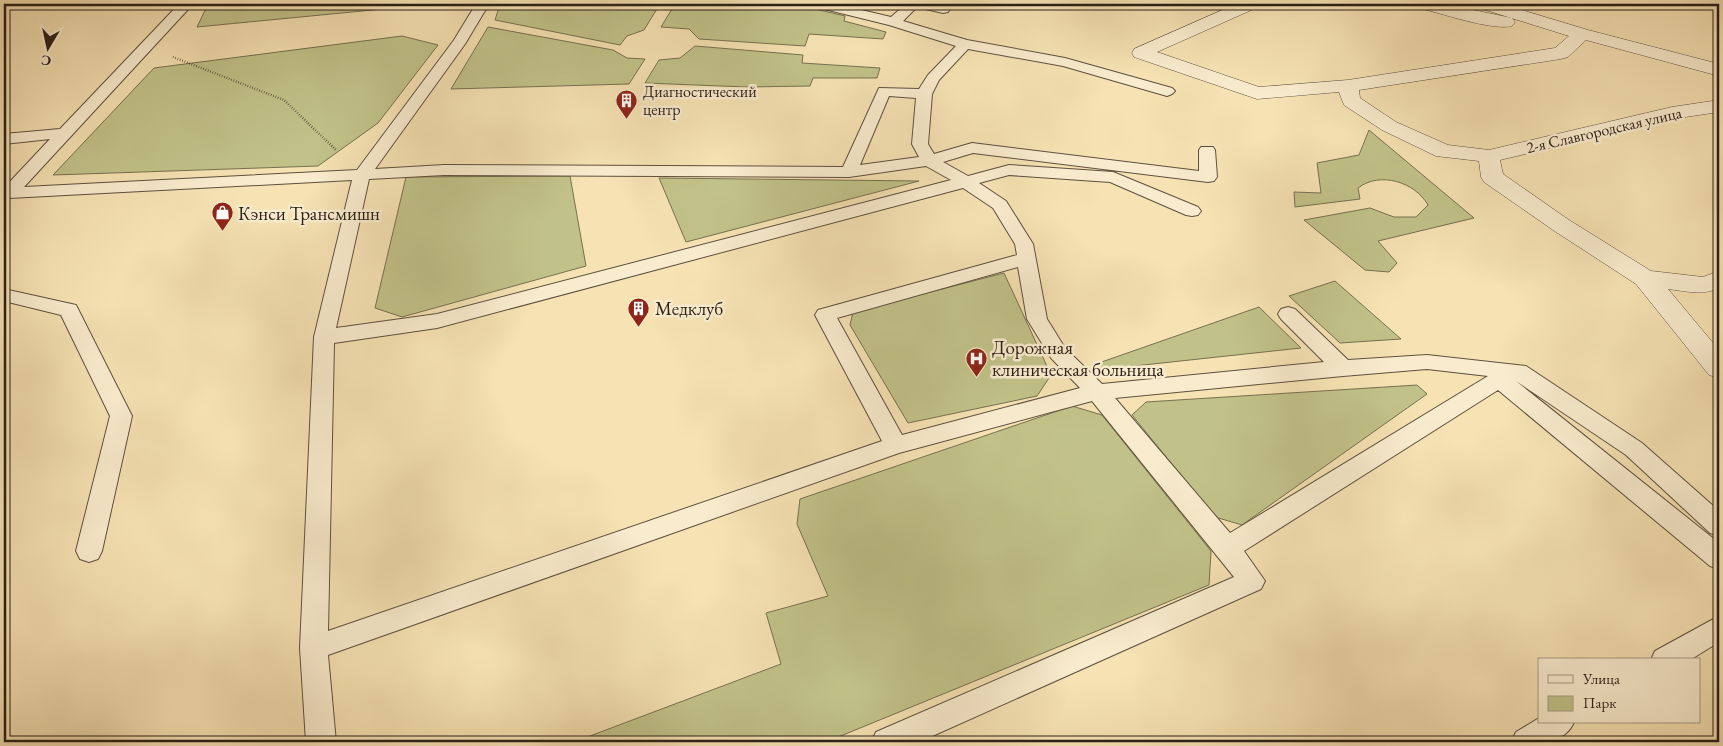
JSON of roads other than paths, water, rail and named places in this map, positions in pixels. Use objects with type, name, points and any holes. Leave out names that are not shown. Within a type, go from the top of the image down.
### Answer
[{"type":"street","points":[[1250,4],[1141,53],[1257,93],[1348,86],[1561,53],[1582,34]]},
{"type":"street","points":[[1426,4],[1471,16],[1582,34]]},
{"type":"street","points":[[1485,4],[1582,34],[1719,70]]},
{"type":"street","name":"2-я Славгородская улица","points":[[1348,86],[1351,101],[1389,126],[1444,151],[1489,156],[1672,113],[1719,106]]},
{"type":"street","points":[[1489,156],[1492,177],[1645,278],[1719,368]]},
{"type":"street","points":[[1645,278],[1705,285],[1719,280]]},
{"type":"lane","points":[[186,4],[9,193],[453,170],[849,172],[929,161],[972,148],[1208,177],[1207,150]]},
{"type":"lane","points":[[321,742],[314,648],[324,337],[362,174],[460,41],[482,4]]},
{"type":"lane","points":[[821,4],[894,22],[965,44],[1065,62],[1167,91]]},
{"type":"lane","points":[[894,22],[913,4]]},
{"type":"lane","points":[[921,4],[943,9]]},
{"type":"lane","points":[[886,742],[1252,581],[1227,548],[1097,392],[1058,353],[1037,319],[1024,244],[1000,205],[963,180],[929,161],[920,144],[924,94],[932,78],[965,44]]},
{"type":"lane","points":[[849,172],[884,91],[924,94]]},
{"type":"lane","points":[[4,139],[65,133]]},
{"type":"lane","points":[[324,337],[437,321],[963,180],[1008,170],[1114,177],[1192,211]]},
{"type":"lane","points":[[896,445],[825,315],[1027,258]]},
{"type":"lane","points":[[4,295],[69,310],[120,416],[89,551]]},
{"type":"lane","points":[[1288,314],[1344,368]]},
{"type":"lane","points":[[314,648],[896,445],[1097,392],[1344,368],[1427,362],[1509,375],[1634,449],[1719,526]]},
{"type":"lane","points":[[1227,548],[1509,375]]},
{"type":"lane","points":[[1509,375],[1719,558]]},
{"type":"lane","points":[[1668,658],[1719,628]]},
{"type":"lane","points":[[1526,742],[1557,724]]},
{"type":"place","name":"Диагностический центр","points":[[627,119]]},
{"type":"place","name":"Кэнси Трансмишн","points":[[222,232]]},
{"type":"place","name":"Медклуб","points":[[639,327]]},
{"type":"place","name":"Дорожная клиническая больница","points":[[976,377]]}]
